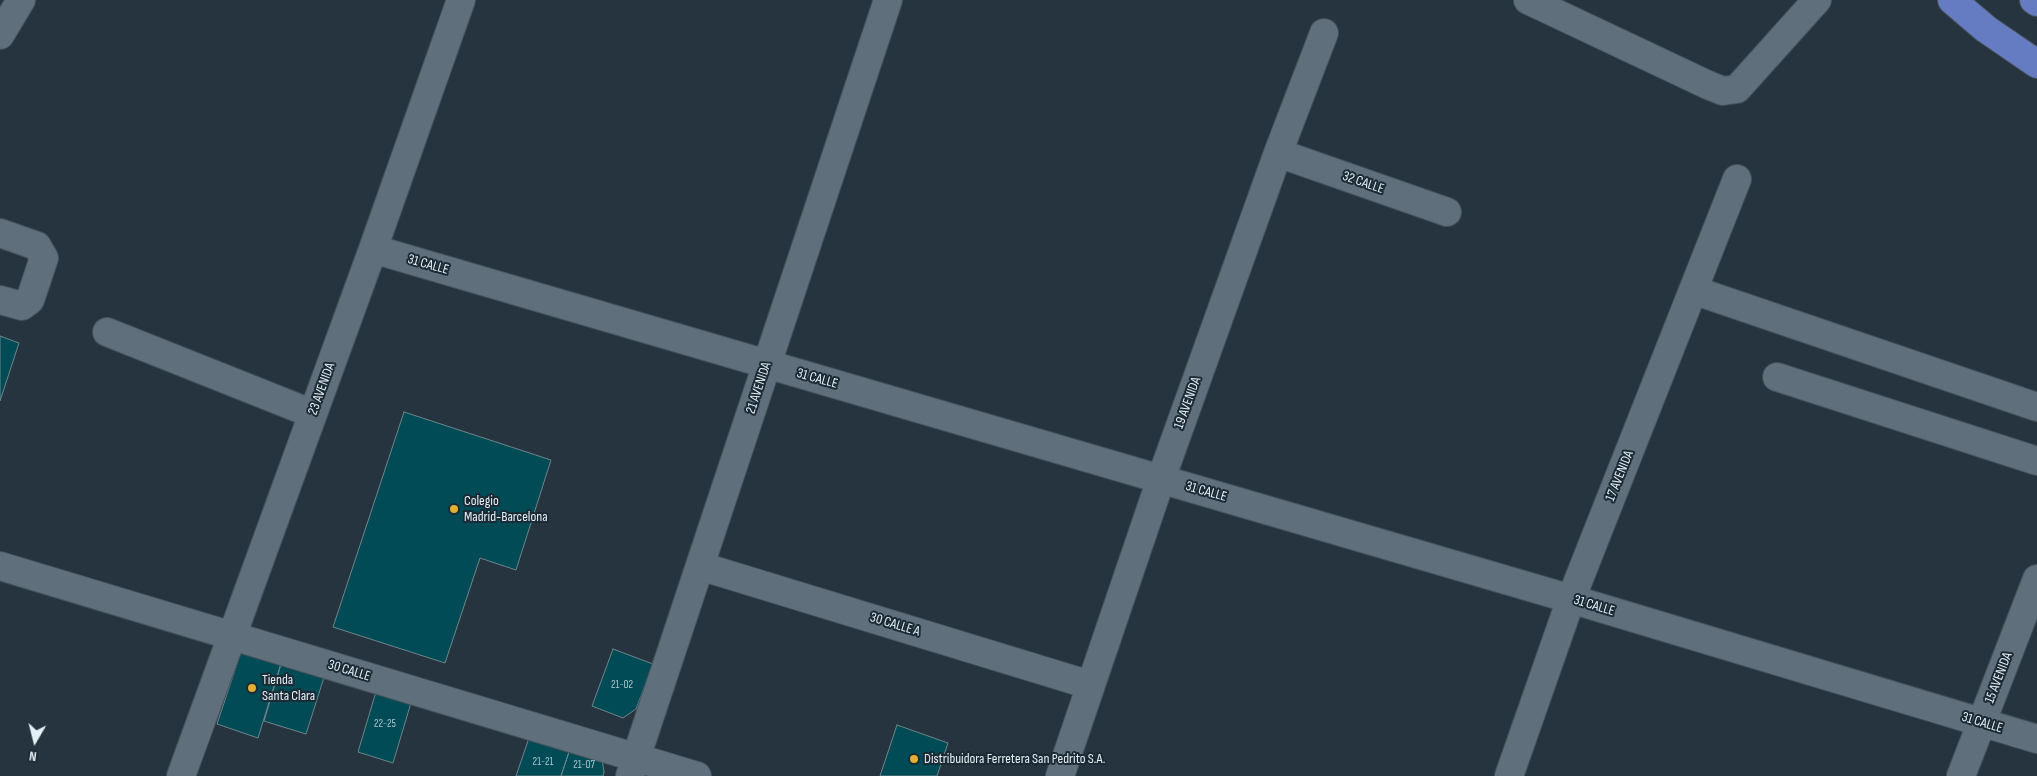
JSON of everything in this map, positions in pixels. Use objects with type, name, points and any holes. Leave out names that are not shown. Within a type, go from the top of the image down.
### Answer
[{"type":"main road","points":[[1952,0],[1986,29],[2037,64]]},
{"type":"main road","points":[[1986,29],[2037,52]]},
{"type":"street","points":[[0,35],[21,0]]},
{"type":"street","name":"23 AVENIDA","points":[[181,776],[373,249],[461,0]]},
{"type":"street","name":"21 AVENIDA","points":[[633,767],[888,0]]},
{"type":"street","points":[[1528,0],[1708,86],[1723,90],[1737,88],[1817,0]]},
{"type":"street","name":"19 AVENIDA","points":[[1060,776],[1161,479],[1278,153],[1324,32]]},
{"type":"street","name":"32 CALLE","points":[[1278,153],[1447,212]]},
{"type":"street","name":"17 AVENIDA","points":[[1508,776],[1572,599],[1737,178]]},
{"type":"street","points":[[0,233],[37,246],[44,258],[30,300],[22,306],[0,300]]},
{"type":"street","name":"31 CALLE","points":[[373,249],[1572,599],[2037,739]]},
{"type":"street","points":[[1693,290],[2037,407]]},
{"type":"street","points":[[107,332],[313,414]]},
{"type":"street","points":[[1777,376],[2037,461]]},
{"type":"street","name":"30 CALLE","points":[[0,566],[232,636],[633,767],[697,776]]},
{"type":"street","name":"30 CALLE A","points":[[700,566],[1090,685]]},
{"type":"street","name":"15 AVENIDA","points":[[1961,776],[2037,580]]},
{"type":"building","points":[[0,336],[19,343],[0,401]]},
{"type":"building","name":"Colegio Madrid-Barcelona","points":[[404,412],[551,460],[516,570],[480,558],[445,663],[333,627]]},
{"type":"building","name":"Tienda Santa Clara","points":[[244,643],[284,654],[258,738],[217,724]]},
{"type":"building","points":[[613,649],[653,664],[636,709],[623,718],[592,706]]},
{"type":"building","points":[[284,654],[327,668],[306,734],[264,721]]},
{"type":"building","points":[[378,685],[413,696],[393,763],[358,752]]},
{"type":"building","name":"Distribuidora Ferretera San Pedrito S.A.","points":[[897,725],[948,743],[937,776],[880,776]]},
{"type":"building","points":[[530,735],[570,749],[561,776],[516,776]]},
{"type":"building","points":[[570,749],[602,759],[603,776],[561,776]]},
{"type":"place","name":"Colegio Madrid-Barcelona","points":[[454,509]]},
{"type":"place","name":"Tienda Santa Clara","points":[[252,688]]},
{"type":"place","name":"Distribuidora Ferretera San Pedrito S.A.","points":[[914,759]]}]
